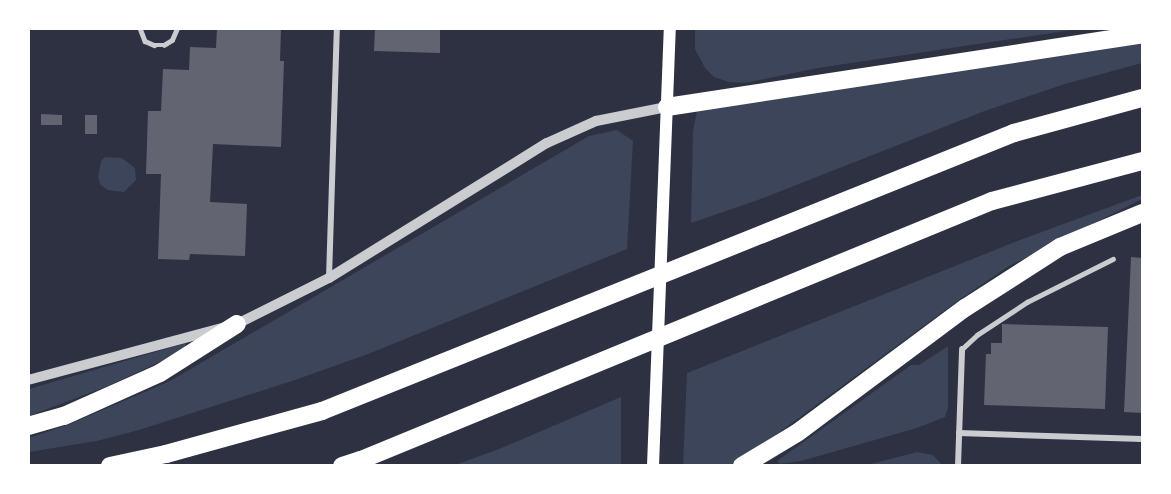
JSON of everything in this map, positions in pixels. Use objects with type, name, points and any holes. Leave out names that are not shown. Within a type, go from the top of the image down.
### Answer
[{"type":"highway","points":[[667,107],[1143,34]]},
{"type":"highway","points":[[110,465],[166,454],[321,411],[1014,133],[1143,98]]},
{"type":"highway","points":[[342,465],[372,456],[992,201],[1143,161]]},
{"type":"highway","points":[[742,465],[797,433],[965,308],[1060,247],[1143,213]]},
{"type":"highway","points":[[28,426],[64,416],[160,373],[237,324]]},
{"type":"main road","points":[[653,465],[670,28]]},
{"type":"street","points":[[329,278],[337,28]]},
{"type":"street","points":[[28,380],[237,324],[329,278],[547,143],[596,121],[667,107]]},
{"type":"street","points":[[958,465],[962,350]]},
{"type":"street","points":[[959,433],[1143,439]]},
{"type":"lane","points":[[140,28],[145,41],[154,45],[164,45],[172,40],[177,28]]},
{"type":"lane","points":[[962,350],[977,335],[1027,302],[1113,259]]},
{"type":"shaded area","points":[[695,28],[1079,29],[818,68],[745,83],[729,82],[714,77],[705,68],[695,49]]},
{"type":"shaded area","points":[[1142,43],[1142,63],[1065,84],[982,112],[758,200],[691,223],[693,131],[697,111]]},
{"type":"shaded area","points":[[617,130],[633,141],[627,249],[368,354],[295,380],[139,430],[97,441],[29,452],[29,438],[70,424],[170,381],[589,136]]},
{"type":"shaded area","points":[[105,157],[122,158],[135,168],[136,180],[124,192],[107,190],[100,184],[98,177],[101,161]]},
{"type":"shaded area","points":[[1142,195],[1142,199],[1009,266],[959,300],[735,465],[683,466],[687,373],[1020,240]]},
{"type":"shaded area","points":[[186,343],[185,348],[166,359],[108,386],[29,416],[29,389]]},
{"type":"shaded area","points":[[948,346],[948,408],[945,417],[917,428],[801,461],[780,464],[777,461],[911,365],[919,365]]},
{"type":"shaded area","points":[[621,397],[621,465],[455,465],[499,449]]},
{"type":"shaded area","points":[[917,452],[933,455],[942,465],[867,465]]},
{"type":"building","points":[[217,28],[281,28],[280,61],[284,61],[281,147],[213,144],[210,202],[247,204],[245,256],[190,254],[189,260],[158,259],[161,174],[146,174],[148,111],[161,111],[163,69],[189,70],[190,47],[216,48]]},
{"type":"building","points":[[375,28],[440,28],[440,53],[374,51]]},
{"type":"building","points":[[41,114],[62,115],[62,125],[41,125]]},
{"type":"building","points":[[85,115],[97,115],[97,134],[85,134]]},
{"type":"building","points":[[1131,257],[1142,258],[1142,413],[1124,412]]},
{"type":"building","points":[[1002,324],[1108,327],[1105,409],[984,405],[986,354],[991,354],[991,343],[1002,343]]}]
